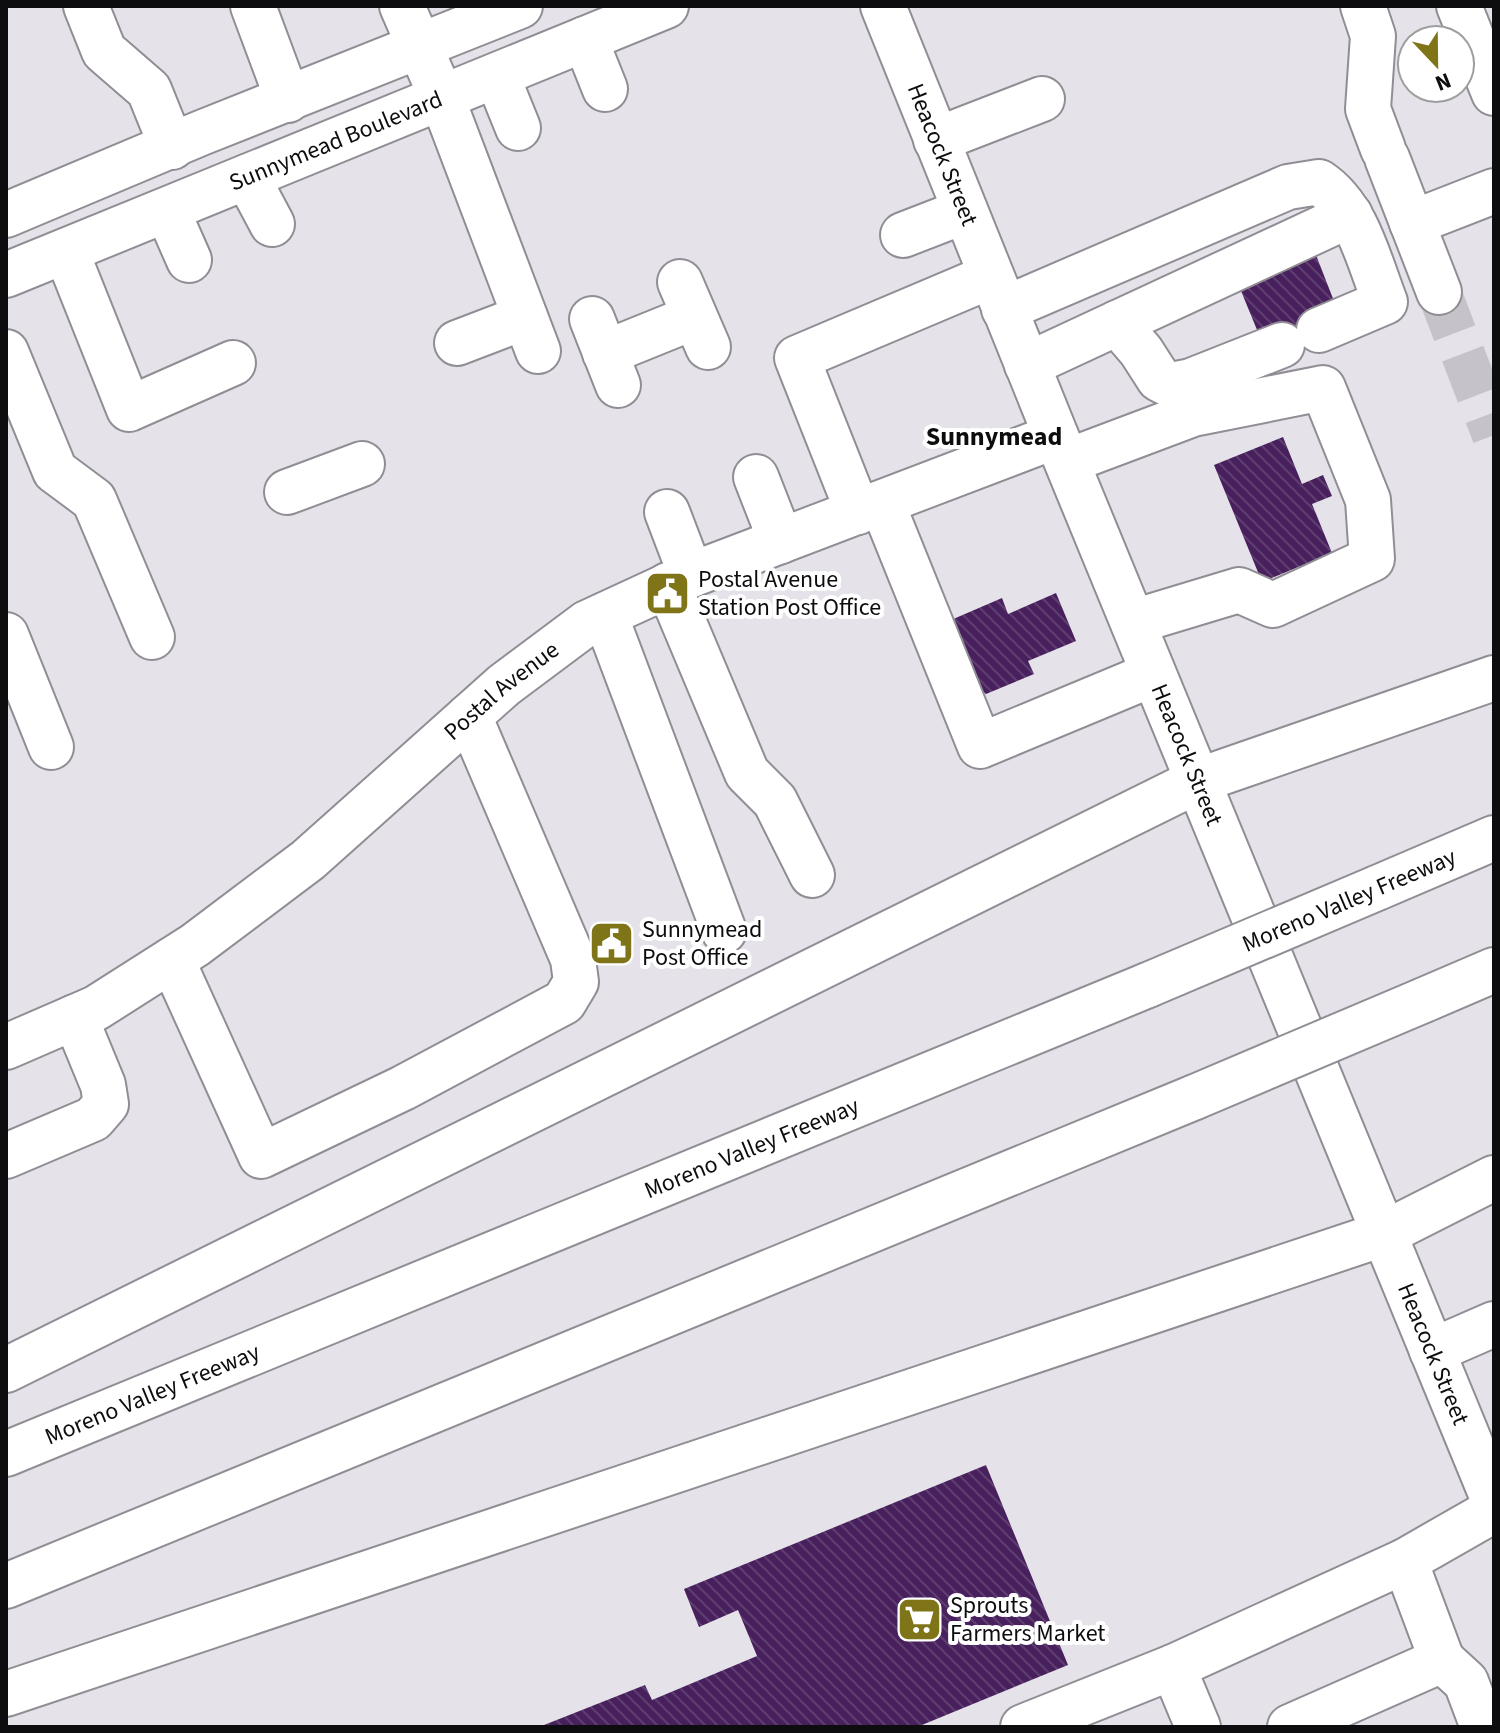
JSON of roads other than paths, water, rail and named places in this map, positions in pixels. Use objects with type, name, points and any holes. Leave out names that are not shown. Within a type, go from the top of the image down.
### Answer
[{"type":"main road","points":[[86,6],[104,51],[149,90],[172,147]]},
{"type":"main road","points":[[253,6],[288,100]]},
{"type":"main road","points":[[402,6],[442,98],[532,334],[457,343]]},
{"type":"main road","points":[[7,213],[520,6]]},
{"type":"main road","name":"Sunnymead Boulevard","points":[[6,275],[666,6]]},
{"type":"main road","name":"Heacock Street","points":[[883,6],[1383,1234],[1489,1475]]},
{"type":"main road","points":[[1363,6],[1373,36],[1368,109],[1385,154],[1377,187],[1407,211],[1439,292]]},
{"type":"main road","points":[[1459,6],[1494,93]]},
{"type":"main road","points":[[585,39],[605,89]]},
{"type":"main road","points":[[497,76],[518,128]]},
{"type":"main road","points":[[936,140],[1042,99]]},
{"type":"main road","points":[[247,177],[272,224]]},
{"type":"main road","points":[[1117,323],[1159,379],[1171,385],[1191,381],[1385,302],[1350,215],[1333,191],[1319,182],[1288,187],[998,293],[797,358],[870,507],[980,746],[1153,674]]},
{"type":"main road","points":[[1407,211],[1494,191]]},
{"type":"main road","points":[[167,210],[189,260]]},
{"type":"main road","points":[[903,235],[965,211]]},
{"type":"main road","points":[[1027,365],[1350,215]]},
{"type":"main road","points":[[66,251],[129,409],[233,363]]},
{"type":"main road","points":[[605,353],[694,315]]},
{"type":"main road","points":[[6,352],[55,471],[94,500],[152,637]]},
{"type":"main road","name":"Postal Avenue","points":[[6,1047],[96,1008],[195,945],[308,860],[516,676],[587,623],[680,580],[870,507],[1062,448],[1193,414],[1323,388],[1368,500],[1372,559],[1273,605],[1239,590],[1133,622]]},
{"type":"main road","points":[[287,492],[362,464]]},
{"type":"main road","points":[[756,477],[781,541]]},
{"type":"main road","points":[[667,512],[680,580],[747,773],[775,801],[812,875]]},
{"type":"main road","points":[[605,615],[724,931]]},
{"type":"main road","points":[[6,635],[51,747]]},
{"type":"main road","points":[[6,1370],[1197,781],[1494,678]]},
{"type":"main road","points":[[172,960],[261,1156],[403,1088],[564,1002],[576,982],[573,959],[469,716]]},
{"type":"main road","name":"Moreno Valley Freeway","points":[[6,1454],[1148,985],[1494,838]]},
{"type":"main road","points":[[6,1586],[1195,1097],[1494,970]]},
{"type":"main road","points":[[6,1156],[93,1119],[106,1104],[103,1085],[75,1017]]},
{"type":"main road","points":[[6,1694],[1383,1234],[1494,1178]]},
{"type":"main road","points":[[1432,1351],[1494,1324]]},
{"type":"main road","points":[[1023,1727],[1173,1667],[1405,1561],[1494,1510]]},
{"type":"main road","points":[[1405,1561],[1442,1660],[1466,1682],[1483,1727]]},
{"type":"main road","points":[[1301,1725],[1442,1660]]},
{"type":"main road","points":[[1173,1667],[1198,1727]]},
{"type":"tunnel","points":[[1439,292],[1494,435]]},
{"type":"place","name":"Postal Avenue Station Post Office","points":[[667,593]]},
{"type":"place","name":"Sunnymead Post Office","points":[[611,943]]},
{"type":"place","name":"Sprouts Farmers Market","points":[[919,1619]]},
{"type":"district","name":"Sunnymead","points":[[994,436]]}]
